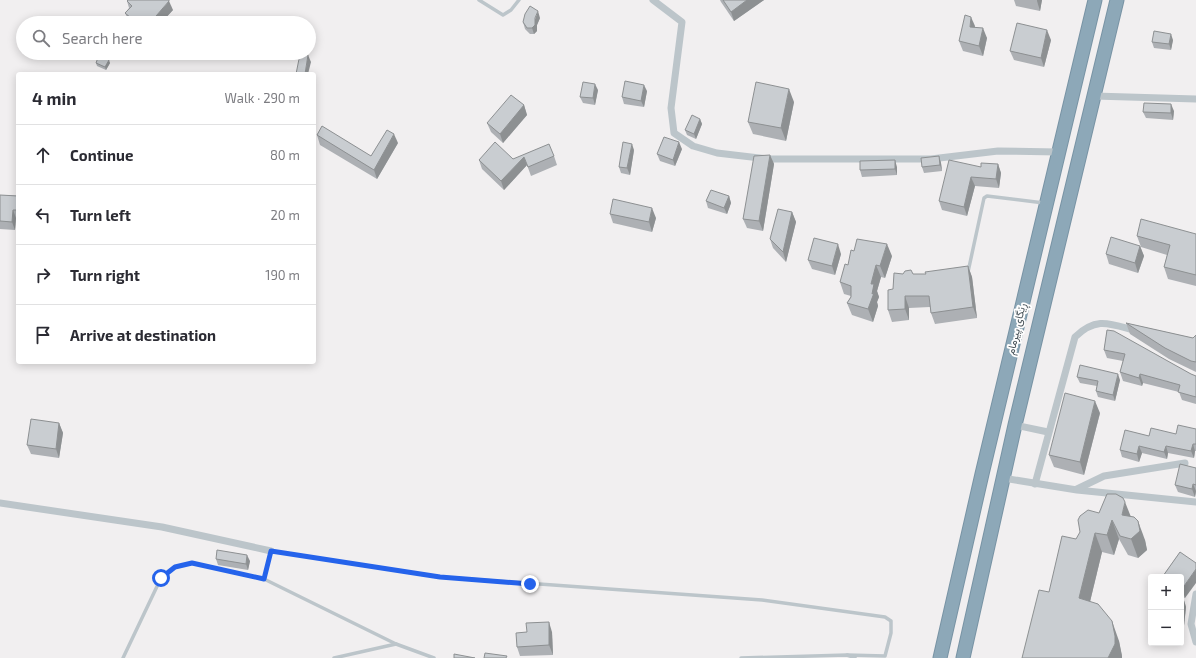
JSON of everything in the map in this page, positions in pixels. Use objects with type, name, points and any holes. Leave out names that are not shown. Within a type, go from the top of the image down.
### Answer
[{"type":"highway","name":"ڕێگای پیرمام","points":[[940,658],[1095,0]]},
{"type":"highway","name":"ڕێگای پیرمام","points":[[963,658],[1015,425],[1117,0]]},
{"type":"street","points":[[653,0],[682,22],[671,108],[674,133],[692,146],[717,153],[768,159],[932,159],[998,152],[1058,152]]},
{"type":"street","points":[[1094,96],[1196,100]]},
{"type":"street","points":[[1034,484],[1075,337],[1086,327],[1098,322],[1145,332]]},
{"type":"street","points":[[1098,322],[1121,335]]},
{"type":"street","points":[[1015,425],[1048,432]]},
{"type":"street","points":[[1077,490],[1104,476],[1185,463]]},
{"type":"street","points":[[1003,478],[1077,490],[1196,502]]},
{"type":"street","points":[[0,503],[162,527],[271,551]]},
{"type":"street","points":[[1196,594],[1191,624],[1196,642]]},
{"type":"lane","points":[[479,0],[503,15],[511,10],[519,0]]},
{"type":"lane","points":[[968,272],[984,198],[987,196],[1046,203]]},
{"type":"lane","points":[[264,579],[271,551],[440,577],[762,600],[885,617],[891,621],[891,633],[885,656],[847,655],[741,658]]},
{"type":"lane","points":[[123,658],[161,578],[175,567],[192,563],[264,579],[396,644],[434,658]]},
{"type":"lane","points":[[334,658],[396,644]]},
{"type":"lane","points":[[847,655],[855,658]]},
{"type":"building","points":[[169,0],[156,16],[129,16],[125,13],[132,6],[127,1]]},
{"type":"building","points":[[723,0],[747,0],[731,12]]},
{"type":"building","points":[[530,6],[538,11],[535,18],[535,25],[532,28],[527,28],[523,22],[525,14]]},
{"type":"building","points":[[965,15],[971,17],[970,27],[983,28],[979,46],[959,41]]},
{"type":"building","points":[[1017,23],[1047,30],[1041,58],[1010,51]]},
{"type":"building","points":[[1154,31],[1171,34],[1169,44],[1152,42]]},
{"type":"building","points":[[97,60],[109,60],[105,67],[96,63]]},
{"type":"building","points":[[299,60],[307,60],[305,72],[296,72]]},
{"type":"building","points":[[625,81],[644,85],[641,101],[622,97]]},
{"type":"building","points":[[583,82],[595,84],[593,98],[580,97]]},
{"type":"building","points":[[756,82],[789,89],[781,128],[748,122]]},
{"type":"building","points":[[511,95],[524,105],[500,134],[487,123]]},
{"type":"building","points":[[1144,103],[1171,104],[1171,113],[1143,112]]},
{"type":"building","points":[[692,115],[700,119],[694,134],[685,130]]},
{"type":"building","points":[[322,126],[371,156],[387,130],[394,134],[374,170],[317,135]]},
{"type":"building","points":[[664,137],[679,142],[673,160],[657,154]]},
{"type":"building","points":[[495,142],[513,159],[549,144],[554,156],[528,167],[524,157],[501,181],[479,160]]},
{"type":"building","points":[[623,142],[632,144],[627,168],[619,167]]},
{"type":"building","points":[[770,155],[759,221],[743,219],[754,156]]},
{"type":"building","points":[[939,156],[940,165],[922,167],[921,158]]},
{"type":"building","points":[[895,160],[895,169],[860,170],[860,161]]},
{"type":"building","points":[[949,160],[981,167],[981,163],[998,164],[996,179],[971,177],[964,207],[939,201]]},
{"type":"building","points":[[711,190],[729,196],[724,208],[706,201]]},
{"type":"building","points":[[0,195],[16,196],[16,210],[13,210],[12,222],[0,221]]},
{"type":"building","points":[[613,199],[652,208],[649,222],[610,214]]},
{"type":"building","points":[[778,209],[792,212],[783,252],[770,239]]},
{"type":"building","points":[[1141,219],[1196,234],[1196,275],[1164,267],[1170,245],[1137,236]]},
{"type":"building","points":[[1111,237],[1140,246],[1135,263],[1106,254]]},
{"type":"building","points":[[814,238],[838,244],[832,266],[808,260]]},
{"type":"building","points":[[857,239],[887,244],[880,266],[876,265],[871,284],[874,284],[872,294],[874,293],[868,309],[847,303],[851,297],[851,286],[840,282],[845,264],[848,265],[851,250],[854,251]]},
{"type":"building","points":[[968,266],[973,307],[931,313],[929,296],[905,296],[905,309],[888,310],[888,290],[893,289],[894,273],[903,274],[905,271],[911,270],[913,274],[926,274],[925,272]]},
{"type":"building","points":[[1126,323],[1193,338],[1196,335],[1196,362],[1165,348]]},
{"type":"building","points":[[1107,330],[1114,331],[1196,376],[1196,397],[1178,392],[1180,385],[1140,374],[1139,378],[1120,372],[1125,354],[1104,350]]},
{"type":"building","points":[[1080,365],[1118,374],[1113,395],[1096,391],[1098,381],[1077,377]]},
{"type":"building","points":[[1065,393],[1095,401],[1080,462],[1049,455]]},
{"type":"building","points":[[31,419],[59,423],[56,449],[27,445]]},
{"type":"building","points":[[1178,425],[1196,429],[1196,444],[1193,444],[1191,451],[1166,446],[1164,452],[1139,446],[1137,454],[1120,450],[1125,430],[1149,436],[1151,428],[1176,434]]},
{"type":"building","points":[[1180,464],[1196,468],[1196,485],[1193,484],[1192,489],[1175,485]]},
{"type":"building","points":[[1107,494],[1116,494],[1123,498],[1125,502],[1122,515],[1134,517],[1138,521],[1140,531],[1131,539],[1120,536],[1112,520],[1107,535],[1095,533],[1079,598],[1098,604],[1112,621],[1115,644],[1108,658],[1022,658],[1039,590],[1049,592],[1062,536],[1076,539],[1080,532],[1078,520],[1080,516],[1088,510],[1099,513]]},
{"type":"building","points":[[217,550],[247,555],[246,564],[216,559]]},
{"type":"building","points":[[1180,552],[1196,563],[1196,569],[1184,586],[1184,574],[1164,574]]},
{"type":"building","points":[[549,622],[549,645],[517,647],[516,633],[527,632],[526,623]]},
{"type":"building","points":[[485,653],[507,656],[506,658],[484,658]]},
{"type":"building","points":[[454,654],[475,658],[454,658]]},
{"type":"route","points":[[161,578],[175,567],[192,563],[264,579],[271,551],[440,577],[530,584]]}]
